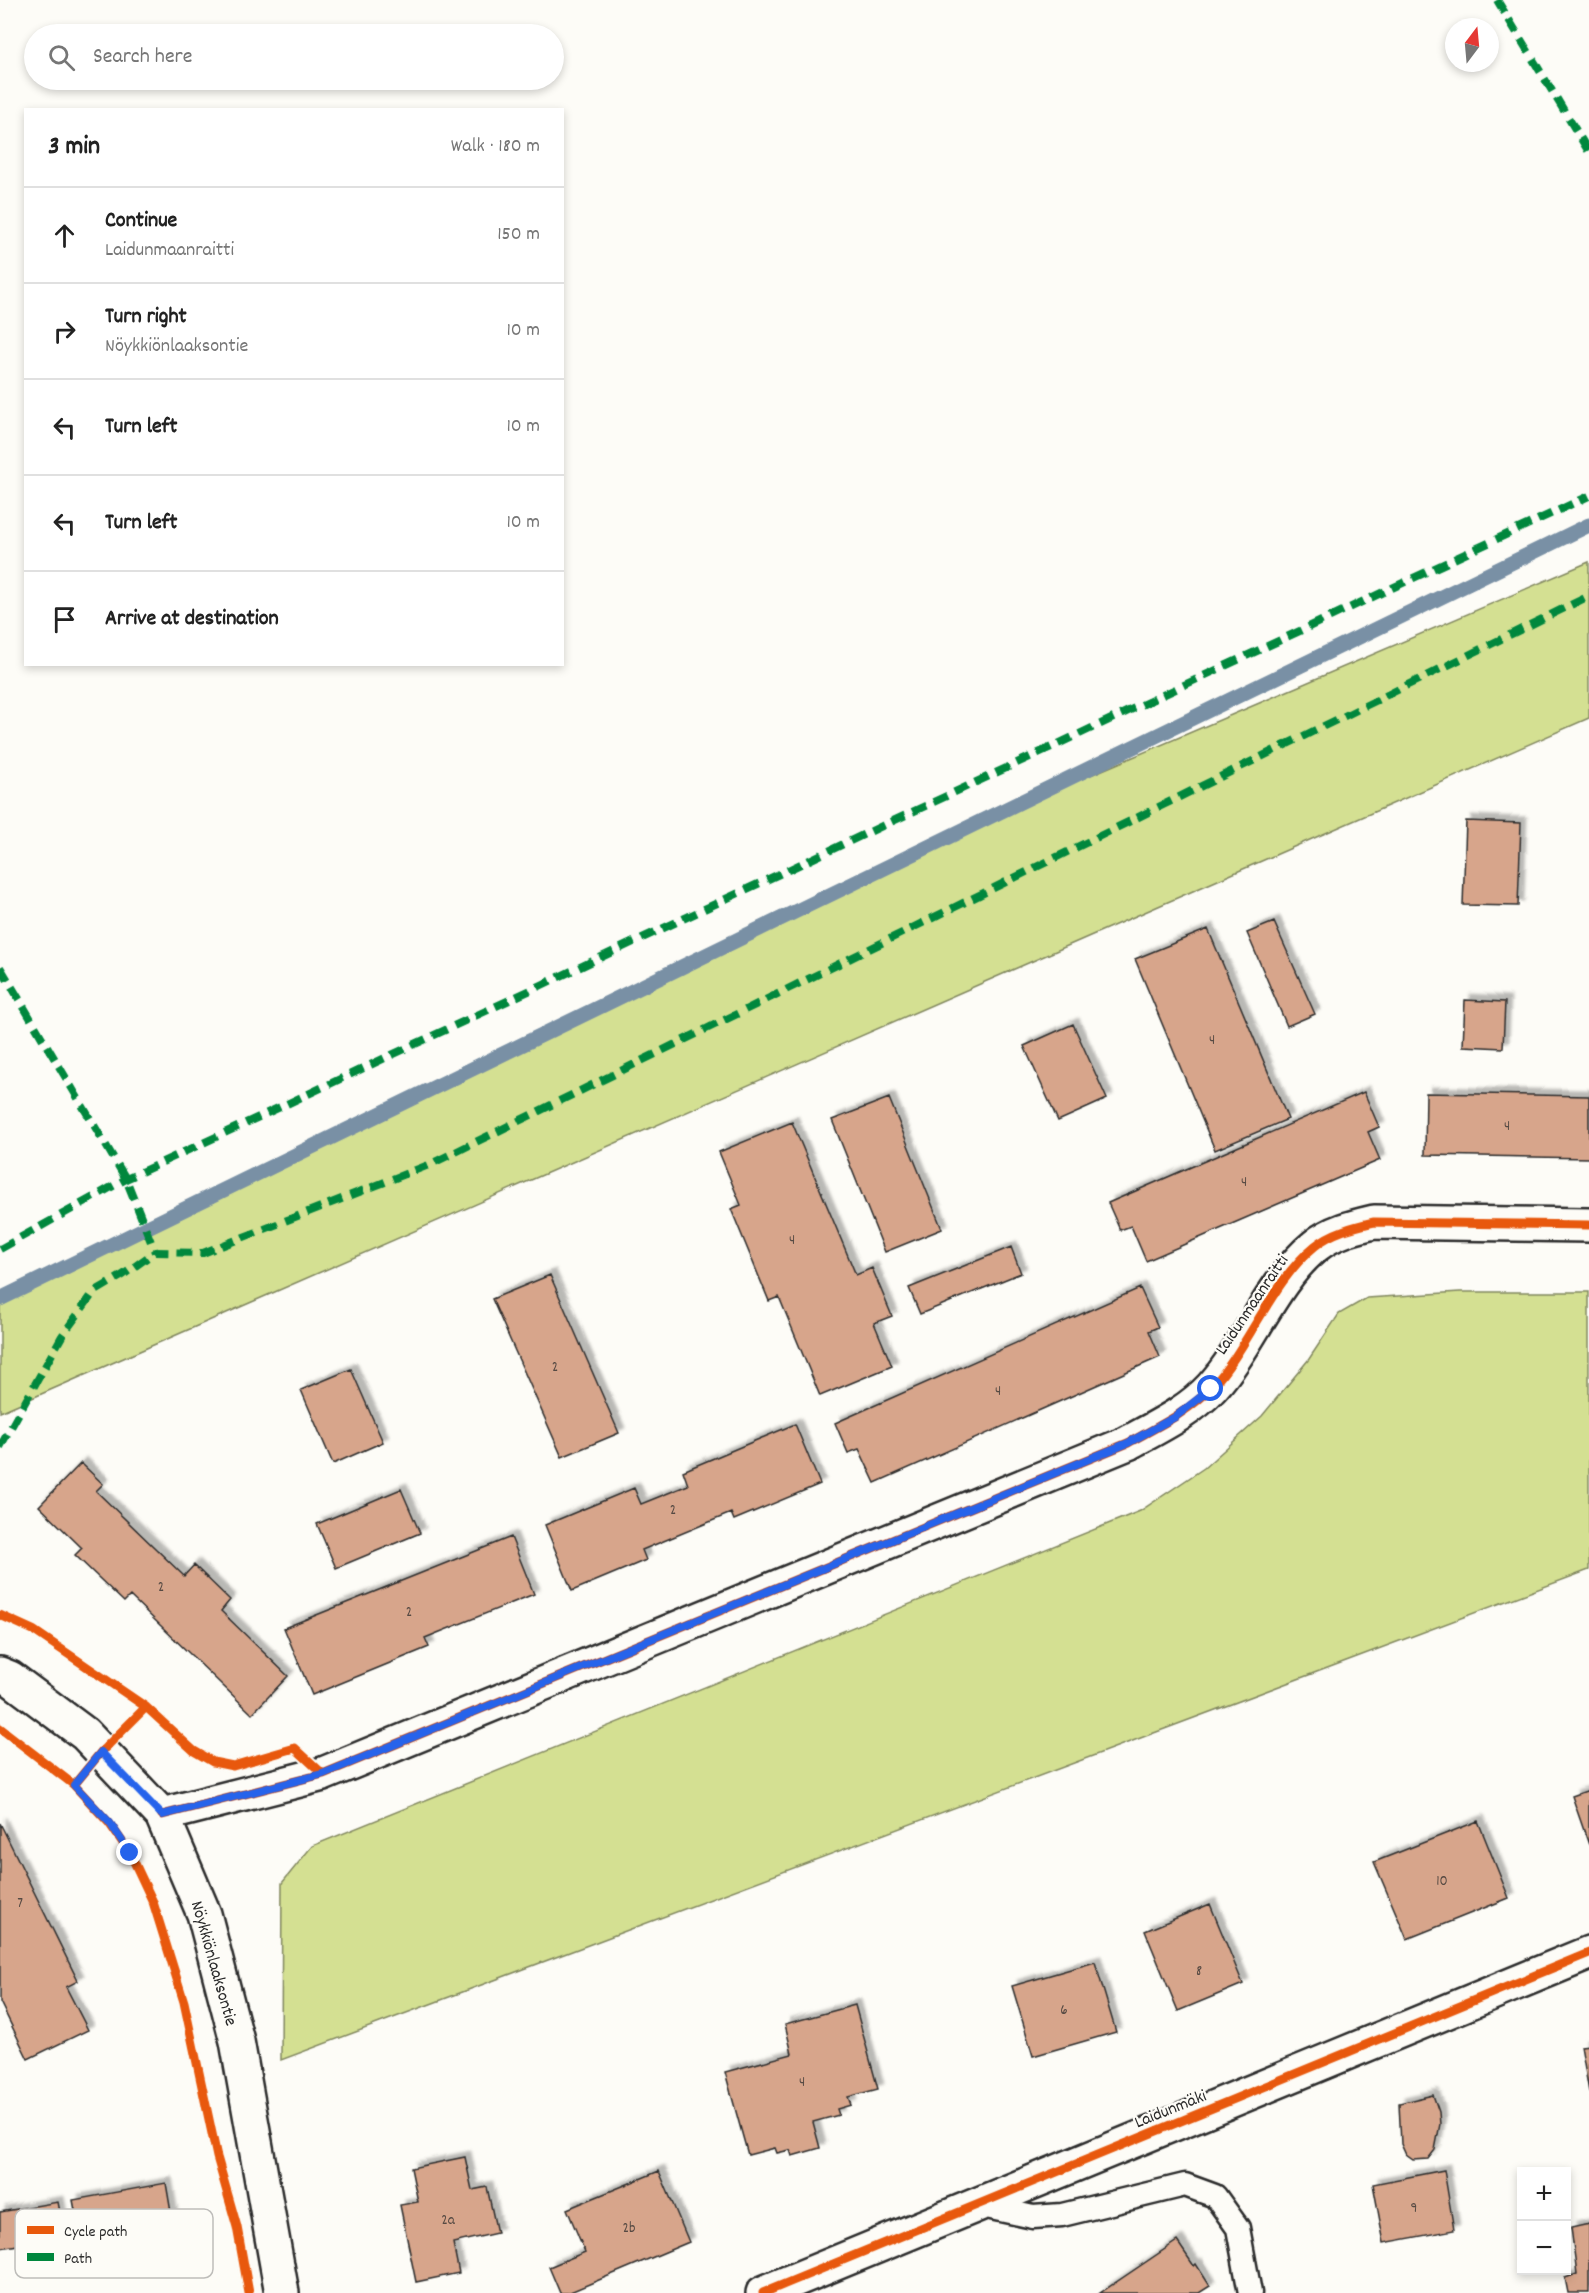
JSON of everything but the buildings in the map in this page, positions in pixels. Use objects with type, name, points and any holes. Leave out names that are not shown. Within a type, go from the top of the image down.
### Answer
[{"type":"street","name":"Laidunmaanraitti","points":[[162,1815],[323,1774],[1128,1443],[1175,1417],[1211,1389],[1236,1356],[1295,1265],[1316,1245],[1343,1230],[1374,1222],[1589,1225]]},
{"type":"street","name":"Nöykkiönlaaksontie","points":[[0,1674],[10,1678],[85,1734],[162,1815],[204,1914],[234,2030],[282,2293]]},
{"type":"street","name":"Laidunmäki","points":[[763,2293],[1589,1953]]},
{"type":"lane","points":[[977,2205],[1033,2217],[1062,2215],[1185,2185],[1215,2196],[1238,2228],[1250,2293]]},
{"type":"green space","points":[[1589,562],[1589,718],[0,1412],[0,1299],[967,828]]},
{"type":"green space","points":[[1460,1292],[1589,1292],[1589,1570],[281,2060],[282,1883],[312,1846],[1140,1511],[1204,1468],[1262,1416],[1309,1359],[1339,1314],[1367,1298]]},
{"type":"waterway","points":[[0,1299],[1589,525]]},
{"type":"marked path","points":[[1497,0],[1589,152]]},
{"type":"marked path","points":[[0,1249],[126,1179],[1589,496]]},
{"type":"marked path","points":[[0,1447],[62,1336],[94,1292],[155,1252],[203,1253],[431,1164],[1589,596]]},
{"type":"marked path","points":[[0,967],[126,1179],[155,1252]]},
{"type":"cycle path","points":[[162,1815],[323,1774],[1128,1443],[1183,1411],[1212,1387],[1226,1370],[1286,1277],[1315,1246],[1336,1234],[1374,1222],[1589,1225]]},
{"type":"cycle path","points":[[0,1615],[33,1630],[146,1707],[194,1751],[213,1762],[233,1766],[295,1748],[323,1774]]},
{"type":"cycle path","points":[[74,1785],[101,1752],[146,1707]]},
{"type":"cycle path","points":[[0,1728],[74,1785],[109,1823],[130,1853],[153,1902],[184,2002],[217,2157],[237,2227],[249,2293]]},
{"type":"cycle path","points":[[763,2293],[1589,1953]]},
{"type":"route","points":[[130,1853],[110,1823],[74,1785],[101,1752],[162,1815],[323,1774],[1128,1443],[1175,1417],[1211,1389]]}]
